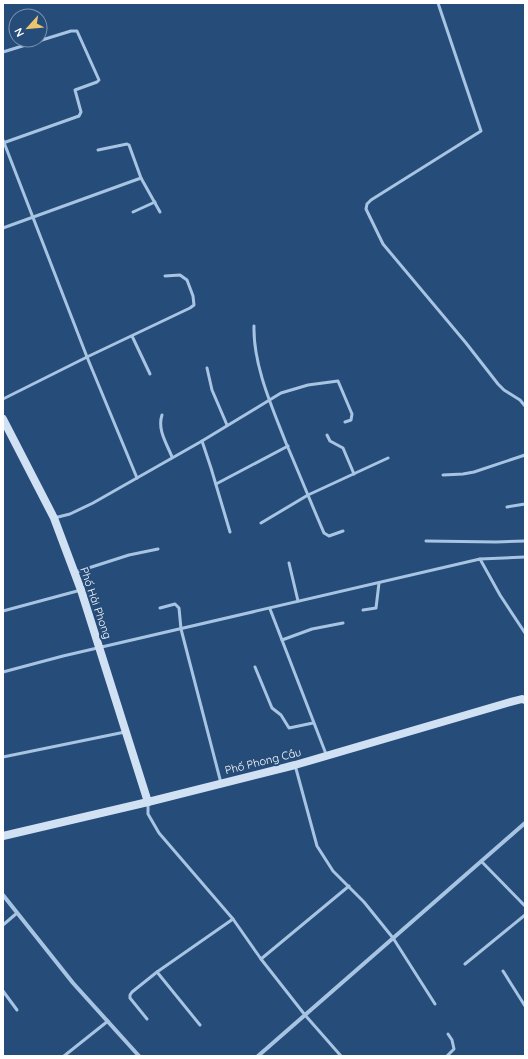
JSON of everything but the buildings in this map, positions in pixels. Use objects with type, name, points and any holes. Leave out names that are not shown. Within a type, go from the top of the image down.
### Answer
[{"type":"street","name":"Phố Hải Phong","points":[[3,419],[55,521],[60,534],[81,590],[148,802]]},
{"type":"street","name":"Phố Phong Cầu","points":[[3,836],[148,802],[295,765],[524,698]]},
{"type":"street","points":[[258,1056],[525,823]]},
{"type":"street","points":[[3,895],[73,983],[139,1056]]},
{"type":"lane","points":[[438,3],[481,131],[371,200],[367,204],[366,209],[383,244],[438,309],[498,384],[504,390],[520,400],[525,406]]},
{"type":"lane","points":[[3,52],[71,31],[77,31],[99,80],[74,90],[81,112],[78,116],[3,142],[87,357],[137,478]]},
{"type":"lane","points":[[98,150],[127,144],[129,145],[141,178],[160,212]]},
{"type":"lane","points":[[3,228],[141,178]]},
{"type":"lane","points":[[133,212],[155,202]]},
{"type":"lane","points":[[3,400],[194,305],[193,296],[187,280],[180,275],[165,276]]},
{"type":"lane","points":[[254,326],[255,345],[269,400],[308,495],[326,536],[343,531]]},
{"type":"lane","points":[[132,336],[150,374]]},
{"type":"lane","points":[[207,368],[212,390],[228,426]]},
{"type":"lane","points":[[55,521],[93,503],[228,426],[269,400],[293,390],[320,383],[338,381],[352,414],[351,420],[345,422]]},
{"type":"lane","points":[[162,415],[160,428],[172,458]]},
{"type":"lane","points":[[327,435],[330,441],[343,448],[354,474]]},
{"type":"lane","points":[[202,441],[230,532]]},
{"type":"lane","points":[[216,484],[288,446]]},
{"type":"lane","points":[[443,475],[474,472],[525,455]]},
{"type":"lane","points":[[261,523],[308,495],[388,458]]},
{"type":"lane","points":[[507,507],[525,504]]},
{"type":"lane","points":[[426,541],[525,541]]},
{"type":"lane","points":[[74,572],[129,555],[158,549]]},
{"type":"lane","points":[[3,672],[63,656],[480,559],[525,557]]},
{"type":"lane","points":[[480,559],[506,606],[525,633]]},
{"type":"lane","points":[[289,563],[298,601]]},
{"type":"lane","points":[[363,610],[376,608],[379,583]]},
{"type":"lane","points":[[3,611],[81,590]]},
{"type":"lane","points":[[160,608],[176,604],[179,608],[181,629],[221,783]]},
{"type":"lane","points":[[270,609],[326,756]]},
{"type":"lane","points":[[282,640],[312,629],[343,623]]},
{"type":"lane","points":[[255,666],[272,708],[281,715],[289,728],[313,723]]},
{"type":"lane","points":[[3,758],[125,732]]},
{"type":"lane","points":[[295,765],[317,846],[333,871],[364,902],[393,938],[435,1004]]},
{"type":"lane","points":[[148,802],[148,814],[159,833],[233,920],[261,959],[305,1015],[341,1056]]},
{"type":"lane","points":[[482,862],[525,906]]},
{"type":"lane","points":[[261,959],[349,886]]},
{"type":"lane","points":[[3,925],[17,913]]},
{"type":"lane","points":[[464,964],[525,915]]},
{"type":"lane","points":[[147,1019],[130,998],[130,995],[136,988],[233,920]]},
{"type":"lane","points":[[503,971],[525,1006]]},
{"type":"lane","points":[[157,972],[200,1025]]},
{"type":"lane","points":[[3,991],[17,1010]]},
{"type":"lane","points":[[64,1056],[108,1021]]},
{"type":"lane","points":[[447,1056],[454,1049],[452,1040],[448,1034]]}]
